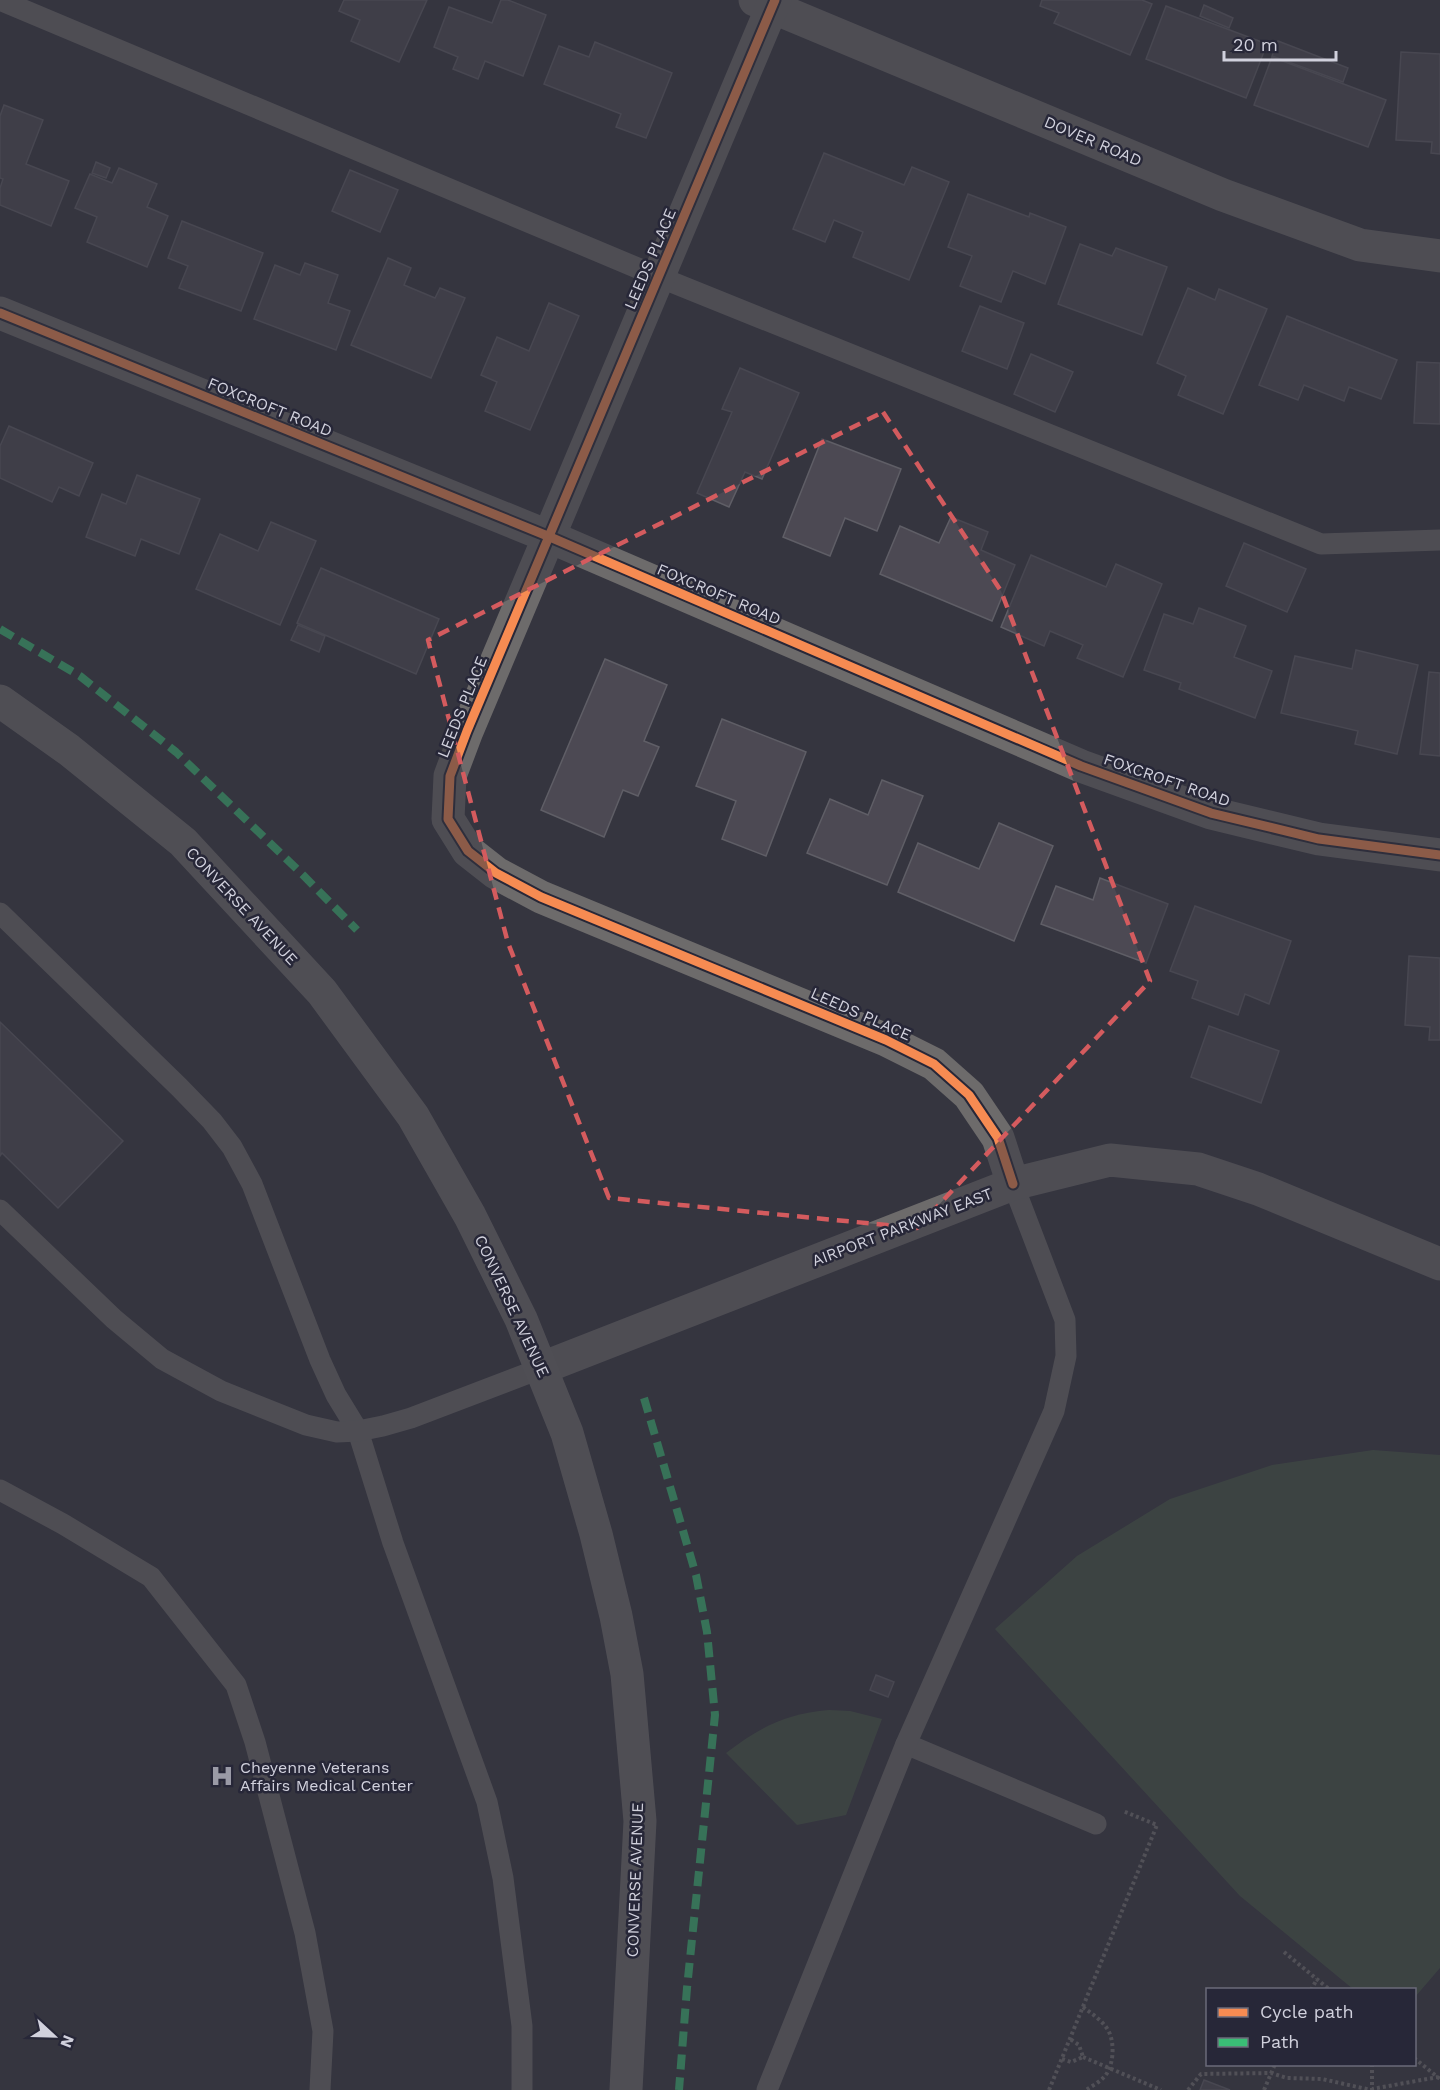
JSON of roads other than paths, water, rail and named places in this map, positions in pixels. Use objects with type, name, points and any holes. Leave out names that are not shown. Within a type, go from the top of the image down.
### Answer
[{"type":"main road","name":"CONVERSE AVENUE","points":[[0,701],[69,750],[183,842],[322,992],[413,1116],[470,1216],[521,1319],[567,1433],[596,1534],[627,1674],[640,1821],[626,2090]]},
{"type":"street","name":"LEEDS PLACE","points":[[768,2],[659,277],[467,731],[450,776],[448,819],[468,851],[496,873],[541,897],[886,1040],[934,1064],[969,1095],[998,1138],[1013,1184]]},
{"type":"street","name":"DOVER ROAD","points":[[768,2],[1223,195],[1360,245],[1440,256]]},
{"type":"street","name":"FOXCROFT ROAD","points":[[0,313],[550,537],[1081,766],[1211,813],[1318,839],[1440,855]]},
{"type":"street","name":"AIRPORT PARKWAY EAST","points":[[542,1368],[1013,1184],[1110,1160],[1198,1170],[1258,1189],[1440,1264]]},
{"type":"lane","points":[[0,0],[659,277],[1321,544],[1440,540]]},
{"type":"lane","points":[[0,913],[212,1121],[231,1146],[252,1184],[320,1360],[336,1395],[358,1431],[393,1544],[487,1802],[503,1878],[522,2026],[522,2090]]},
{"type":"lane","points":[[766,2090],[906,1744],[1054,1411],[1066,1356],[1065,1320],[1013,1184]]},
{"type":"lane","points":[[0,1210],[114,1319],[162,1359],[221,1391],[306,1425],[337,1432],[358,1431],[411,1418],[542,1368]]},
{"type":"lane","points":[[0,1490],[63,1524],[151,1577],[236,1685],[255,1742],[305,1933],[323,2031],[320,2090]]},
{"type":"lane","points":[[906,1744],[1096,1824]]},
{"type":"place","name":"Cheyenne Veterans Affairs Medical Center","points":[[222,1776]]}]
